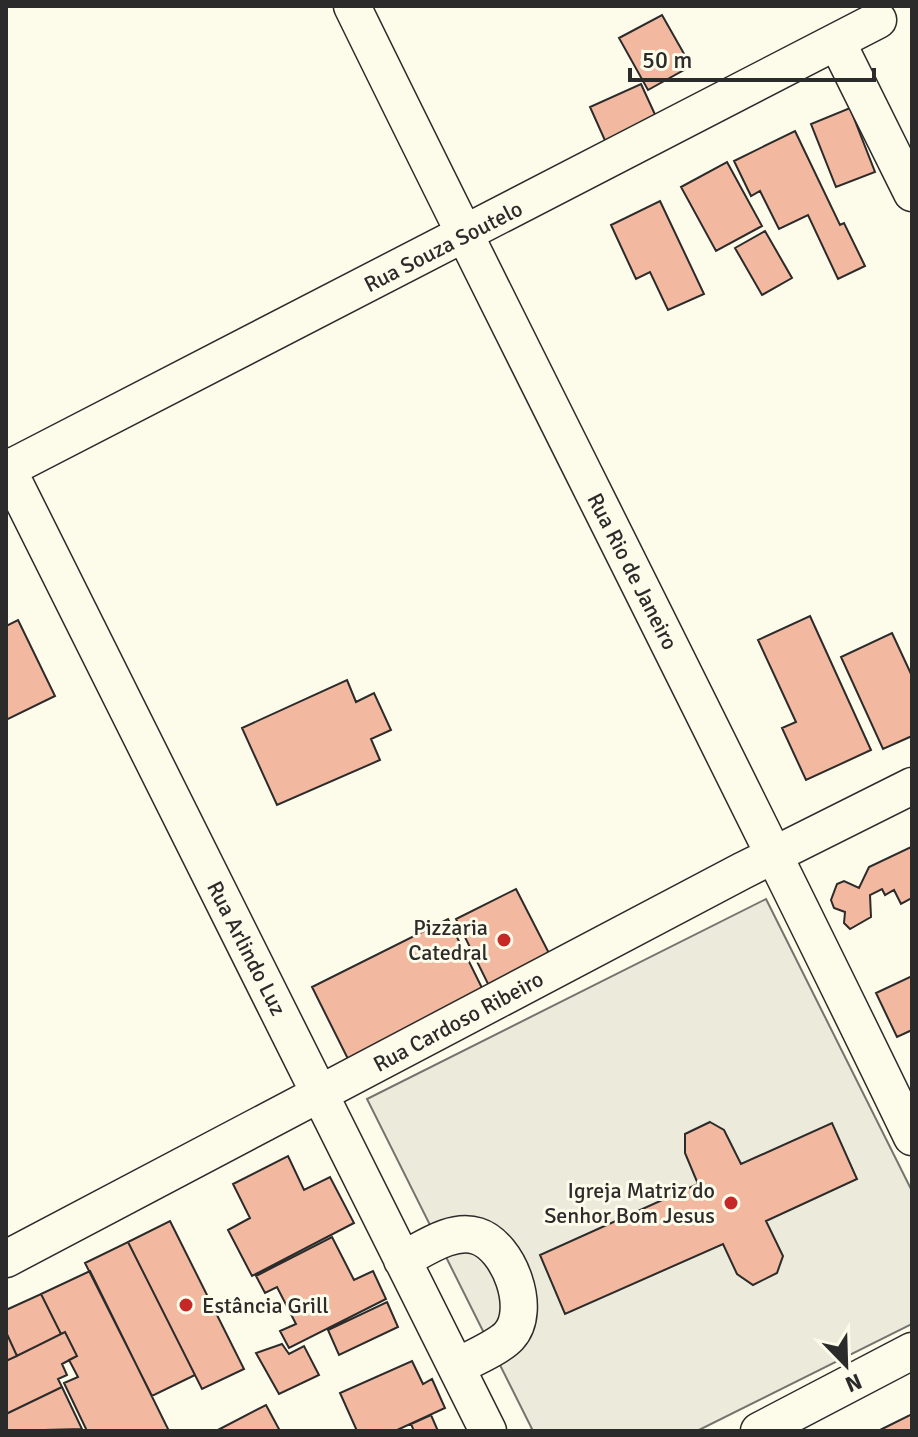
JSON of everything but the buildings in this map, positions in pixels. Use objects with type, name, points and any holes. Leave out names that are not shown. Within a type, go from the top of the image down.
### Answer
[{"type":"street","name":"Rua Rio de Janeiro","points":[[352,6],[464,236],[775,854],[912,1137]]},
{"type":"street","name":"Rua Souza Soutelo","points":[[7,468],[464,236],[878,20]]},
{"type":"street","points":[[837,42],[912,193]]},
{"type":"street","name":"Rua Arlindo Luz","points":[[7,468],[488,1431]]},
{"type":"street","name":"Rua Cardoso Ribeiro","points":[[6,1259],[775,854],[912,786]]},
{"type":"street","points":[[402,1260],[453,1235],[477,1236],[497,1249],[511,1271],[518,1292],[519,1320],[509,1336],[456,1367]]},
{"type":"street","points":[[759,1431],[912,1351]]},
{"type":"shaded area","points":[[766,899],[912,1191],[912,1324],[697,1431],[533,1431],[367,1099]]},
{"type":"place","name":"Pizzaria Catedral","points":[[504,940]]},
{"type":"place","name":"Igreja Matriz do Senhor Bom Jesus","points":[[731,1203]]},
{"type":"place","name":"Estância Grill","points":[[186,1305]]}]
